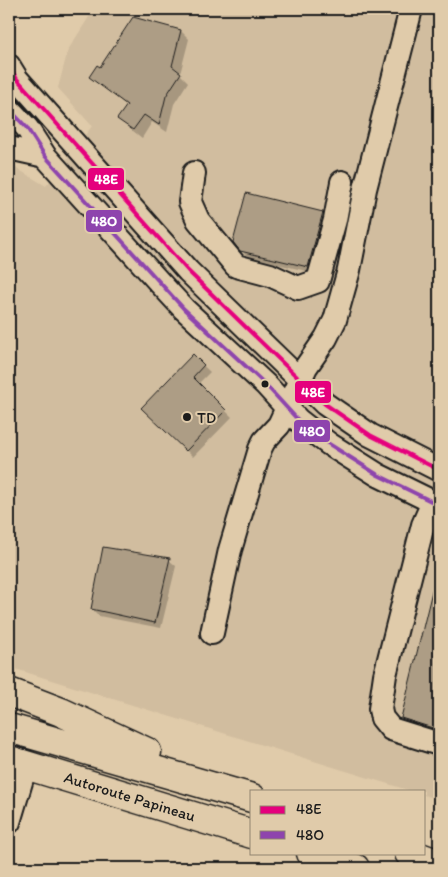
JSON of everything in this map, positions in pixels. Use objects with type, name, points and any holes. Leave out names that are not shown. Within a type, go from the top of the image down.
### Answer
[{"type":"highway","points":[[9,692],[61,712],[243,795]]},
{"type":"highway","points":[[9,728],[243,795]]},
{"type":"highway","name":"Autoroute Papineau","points":[[17,762],[250,833]]},
{"type":"highway","points":[[314,854],[355,868]]},
{"type":"highway","points":[[412,854],[439,864]]},
{"type":"street","points":[[212,633],[230,550],[260,449],[264,441],[279,425],[311,357],[331,330],[341,302],[356,240],[365,189],[411,9]]},
{"type":"street","points":[[12,78],[188,271],[325,404],[370,435],[439,470]]},
{"type":"street","points":[[9,109],[27,128],[45,156],[178,302],[266,385],[287,409],[310,430],[378,475],[436,503],[423,525],[385,675],[380,709],[382,718],[391,728],[439,744]]},
{"type":"street","points":[[9,148],[45,156]]},
{"type":"street","points":[[194,173],[190,202],[195,214],[236,266],[270,275],[298,288],[318,281],[335,220],[342,182]]},
{"type":"street","points":[[9,822],[17,762]]},
{"type":"shaded area","points":[[94,9],[439,9],[439,800],[426,796],[426,790],[408,790],[9,667],[9,172],[16,168],[46,186],[92,126],[58,88],[68,50]]},
{"type":"building","points":[[133,17],[181,30],[172,66],[181,73],[166,96],[159,125],[144,115],[133,130],[117,119],[127,105],[89,77],[97,65],[100,67]]},
{"type":"building","points":[[246,193],[323,212],[308,267],[240,251],[233,242]]},
{"type":"building","points":[[193,354],[204,365],[193,377],[226,410],[186,451],[141,408]]},
{"type":"building","points":[[103,547],[170,558],[155,623],[91,609]]},
{"type":"building","points":[[433,587],[439,588],[439,730],[401,718]]},
{"type":"transit line","name":"48E","points":[[9,66],[17,79],[188,271],[325,404],[370,435],[439,470]]},
{"type":"transit line","name":"48O","points":[[9,109],[27,128],[45,156],[184,309],[266,385],[298,420],[329,444],[378,475],[439,505]]},
{"type":"place","name":"TD","points":[[187,417]]}]
